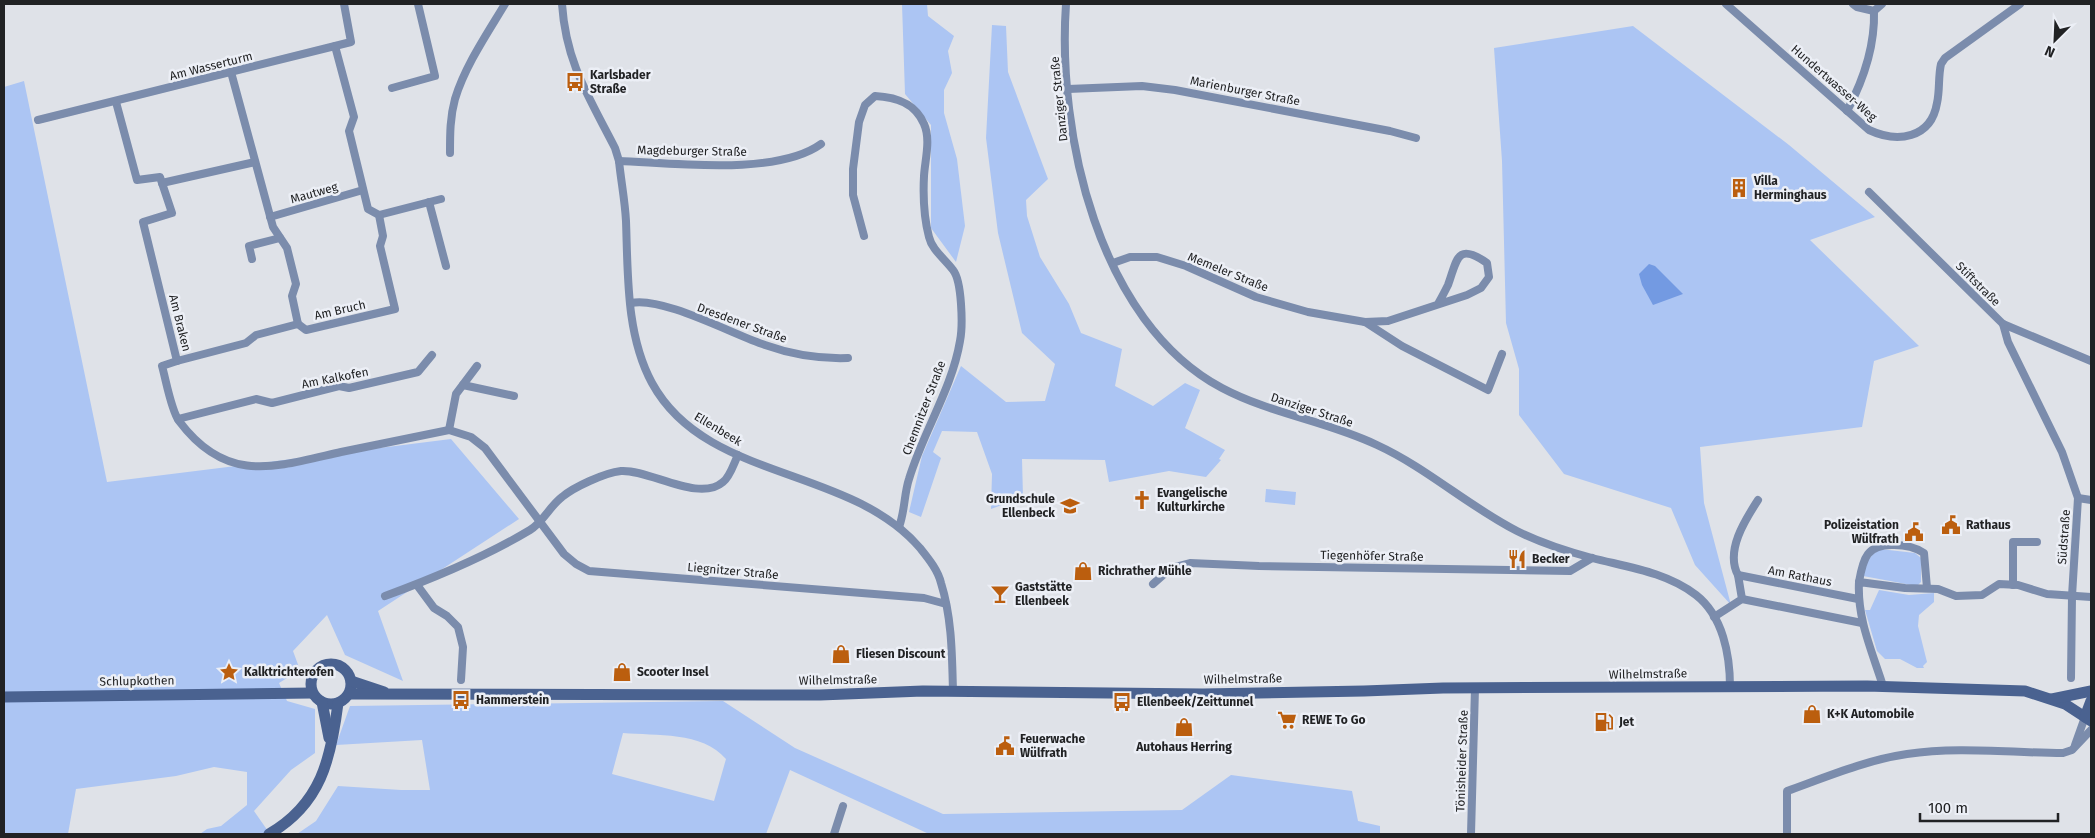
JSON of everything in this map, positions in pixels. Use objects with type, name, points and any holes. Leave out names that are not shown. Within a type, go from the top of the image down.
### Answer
[{"type":"main road","points":[[269,834],[297,814],[307,804],[324,772],[338,705],[348,694],[351,681],[344,668],[329,663],[316,670],[310,681],[312,693],[322,705],[331,733]]},
{"type":"main road","name":"Schlupkothen","points":[[270,693],[310,681]]},
{"type":"main road","name":"Wilhelmstraße","points":[[351,681],[393,695]]},
{"type":"main road","name":"Wilhelmstraße","points":[[348,694],[820,695],[953,692],[1207,694],[1475,688],[1883,686],[2011,689],[2052,699],[2091,691]]},
{"type":"main road","name":"Schlupkothen","points":[[4,697],[312,693]]},
{"type":"main road","points":[[2052,699],[2088,719],[2091,701]]},
{"type":"main road","points":[[322,705],[338,705]]},
{"type":"street","name":"Am Wasserturm","points":[[38,120],[351,42],[344,4]]},
{"type":"street","points":[[392,88],[435,76],[418,4]]},
{"type":"street","points":[[450,152],[450,127],[455,100],[463,80],[505,4]]},
{"type":"street","name":"Ellenbeek","points":[[562,4],[564,27],[572,61],[615,148],[619,161],[634,336],[657,390],[677,416],[698,433],[738,455],[838,492],[870,508],[899,527],[929,559],[941,582],[952,648],[953,692]]},
{"type":"street","name":"Danziger Straße","points":[[1066,4],[1064,43],[1079,175],[1090,210],[1127,294],[1148,326],[1171,351],[1214,384],[1258,404],[1376,444],[1414,465],[1516,531],[1554,547],[1636,568],[1671,580],[1698,596],[1714,617],[1724,637],[1730,669],[1730,687]]},
{"type":"street","name":"Hundertwasser-Weg","points":[[1726,4],[1869,130],[1884,137],[1901,138],[1911,136],[1920,130],[1935,113],[1940,64],[2020,4]]},
{"type":"street","points":[[1853,4],[1857,7],[1874,11]]},
{"type":"street","points":[[1847,111],[1861,85],[1874,22],[1874,11],[1882,4]]},
{"type":"street","points":[[334,46],[354,117],[349,131],[368,209],[379,215],[441,199]]},
{"type":"street","points":[[231,72],[273,227],[287,248],[296,284],[292,296],[298,324]]},
{"type":"street","name":"Marienburger Straße","points":[[1068,89],[1142,86],[1175,90],[1390,131],[1416,138]]},
{"type":"street","name":"Chemnitzer Straße","points":[[864,236],[853,195],[853,169],[859,122],[865,105],[875,96],[901,99],[914,109],[925,125],[927,152],[924,194],[929,238],[955,272],[958,282],[961,324],[959,346],[942,398],[908,480],[903,515],[899,527]]},
{"type":"street","points":[[116,102],[137,180],[160,177],[162,183],[255,162]]},
{"type":"street","name":"Magdeburger Straße","points":[[619,161],[714,165],[760,163],[793,158],[821,144]]},
{"type":"street","name":"Am Braken","points":[[162,183],[172,213],[143,222],[177,360],[162,366],[178,419],[208,450],[216,456],[233,462],[259,467],[297,464],[450,430]]},
{"type":"street","name":"Mautweg","points":[[270,217],[363,190]]},
{"type":"street","name":"Stiftstraße","points":[[1869,192],[2003,324],[2091,361]]},
{"type":"street","points":[[429,202],[446,266]]},
{"type":"street","name":"Am Bruch","points":[[177,360],[246,343],[256,335],[298,324],[306,330],[395,309],[380,246],[383,236],[379,215]]},
{"type":"street","points":[[252,258],[249,246],[280,238]]},
{"type":"street","name":"Memeler Straße","points":[[1113,263],[1130,257],[1157,257],[1186,266],[1256,297],[1308,312],[1365,322],[1388,321],[1439,302],[1466,295],[1481,288],[1489,277],[1487,263],[1475,254],[1462,254],[1455,260],[1448,284],[1439,302]]},
{"type":"street","name":"Dresdener Straße","points":[[630,303],[648,302],[666,306],[766,346],[803,356],[822,359],[848,358]]},
{"type":"street","name":"Memeler Straße","points":[[1365,322],[1409,350],[1488,390],[1502,354]]},
{"type":"street","name":"Südstraße","points":[[2003,324],[2008,342],[2062,452],[2078,498],[2072,596],[2071,678]]},
{"type":"street","name":"Am Kalkofen","points":[[178,419],[256,399],[272,403],[340,386],[349,388],[418,372],[432,355]]},
{"type":"street","points":[[478,366],[456,394],[450,430],[471,438],[485,448],[540,520]]},
{"type":"street","points":[[463,385],[514,396]]},
{"type":"street","points":[[385,596],[417,584],[512,540],[532,528],[561,497],[591,481],[621,471],[653,476],[691,488],[710,488],[724,482],[738,455]]},
{"type":"street","points":[[2078,498],[2091,500]]},
{"type":"street","points":[[1742,600],[1738,575],[1735,569],[1735,549],[1741,526],[1758,500]]},
{"type":"street","name":"Liegnitzer Straße","points":[[540,520],[564,554],[576,564],[589,571],[924,598],[946,604]]},
{"type":"street","points":[[2013,585],[2012,542],[2037,542]]},
{"type":"street","points":[[1883,686],[1862,622],[1858,599],[1862,564],[1870,550],[1881,544],[1904,545],[1924,553],[1927,588]]},
{"type":"street","name":"Tiegenhöfer Straße","points":[[1153,584],[1171,568],[1190,563],[1259,566],[1570,571],[1592,558]]},
{"type":"street","name":"Am Rathaus","points":[[1738,575],[1858,599]]},
{"type":"street","points":[[1859,582],[1904,588],[1938,589],[1956,596],[1982,595],[1999,584],[2013,585],[2047,594],[2091,597]]},
{"type":"street","points":[[417,584],[434,608],[458,626],[463,647],[461,680]]},
{"type":"street","points":[[1714,617],[1742,600],[1862,622]]},
{"type":"street","name":"Tönisheider Straße","points":[[1471,834],[1475,688]]},
{"type":"street","points":[[2074,748],[2088,719]]},
{"type":"street","points":[[1787,834],[1787,791],[1838,772],[1906,754],[1963,749],[2063,753],[2074,748],[2091,730]]},
{"type":"street","points":[[834,834],[843,806]]},
{"type":"shaded area","points":[[902,4],[927,4],[928,16],[954,36],[948,51],[952,73],[944,90],[944,113],[957,159],[965,226],[956,262],[931,228],[931,125],[905,94]]},
{"type":"shaded area","points":[[992,25],[1006,26],[1008,72],[1048,179],[1026,200],[1027,216],[1040,257],[1069,304],[1081,333],[1122,349],[1115,386],[1153,406],[1185,383],[1200,390],[1185,428],[1225,450],[1219,459],[1221,460],[1206,477],[1169,471],[1109,482],[1105,460],[1022,459],[1023,497],[991,509],[992,474],[977,432],[942,431],[933,452],[941,458],[921,517],[909,512],[922,456],[961,366],[1006,402],[1045,401],[1055,364],[1022,333],[998,233],[986,138]]},
{"type":"shaded area","points":[[1633,26],[1789,145],[1875,217],[1810,240],[1919,346],[1874,361],[1862,427],[1700,447],[1704,503],[1731,605],[1695,565],[1671,508],[1564,474],[1519,415],[1519,369],[1506,323],[1502,161],[1494,48]]},
{"type":"shaded area","points":[[24,81],[107,482],[451,439],[519,519],[378,611],[403,681],[345,655],[327,615],[293,651],[300,670],[279,683],[287,701],[315,709],[315,753],[291,770],[254,811],[270,834],[200,834],[207,829],[221,826],[247,805],[247,772],[214,767],[176,776],[76,789],[68,834],[4,834],[4,87]]},
{"type":"shaded area","points":[[1649,264],[1655,266],[1683,294],[1653,305],[1642,285],[1639,274]]},
{"type":"shaded area","points":[[1266,489],[1296,492],[1295,505],[1265,502]]},
{"type":"shaded area","points":[[1880,549],[1915,553],[1921,558],[1921,582],[1917,586],[1863,576],[1868,560]]},
{"type":"shaded area","points":[[1879,590],[1909,595],[1934,593],[1934,602],[1919,615],[1918,626],[1927,662],[1923,666],[1924,668],[1917,668],[1900,659],[1885,659],[1877,651],[1865,610],[1870,610]]},
{"type":"shaded area","points":[[723,701],[795,748],[943,814],[1182,810],[1231,775],[1352,791],[1358,821],[1380,826],[1380,834],[929,834],[790,770],[766,834],[297,834],[316,821],[338,786],[430,790],[422,740],[336,745],[350,706]],"holes":[[[623,733],[664,735],[692,739],[716,750],[726,759],[714,801],[612,774]]]},
{"type":"place","name":"Karlsbader Straße","points":[[575,82]]},
{"type":"place","name":"Villa Herminghaus","points":[[1739,188]]},
{"type":"place","name":"Evangelische Kulturkirche","points":[[1142,500]]},
{"type":"place","name":"Grundschule Ellenbeck","points":[[1070,506]]},
{"type":"place","name":"Rathaus","points":[[1951,525]]},
{"type":"place","name":"Polizeistation Wülfrath","points":[[1914,532]]},
{"type":"place","name":"Becker","points":[[1517,559]]},
{"type":"place","name":"Richrather Mühle","points":[[1083,571]]},
{"type":"place","name":"Gaststätte Ellenbeek","points":[[1000,594]]},
{"type":"place","name":"Fliesen Discount","points":[[841,654]]},
{"type":"place","name":"Kalktrichterofen","points":[[229,672]]},
{"type":"place","name":"Scooter Insel","points":[[622,672]]},
{"type":"place","name":"Hammerstein","points":[[461,700]]},
{"type":"place","name":"Ellenbeek/Zeittunnel","points":[[1122,702]]},
{"type":"place","name":"K+K Automobile","points":[[1812,714]]},
{"type":"place","name":"REWE To Go","points":[[1287,720]]},
{"type":"place","name":"Jet","points":[[1604,722]]},
{"type":"place","name":"Autohaus Herring","points":[[1184,727]]},
{"type":"place","name":"Feuerwache Wülfrath","points":[[1005,746]]}]
